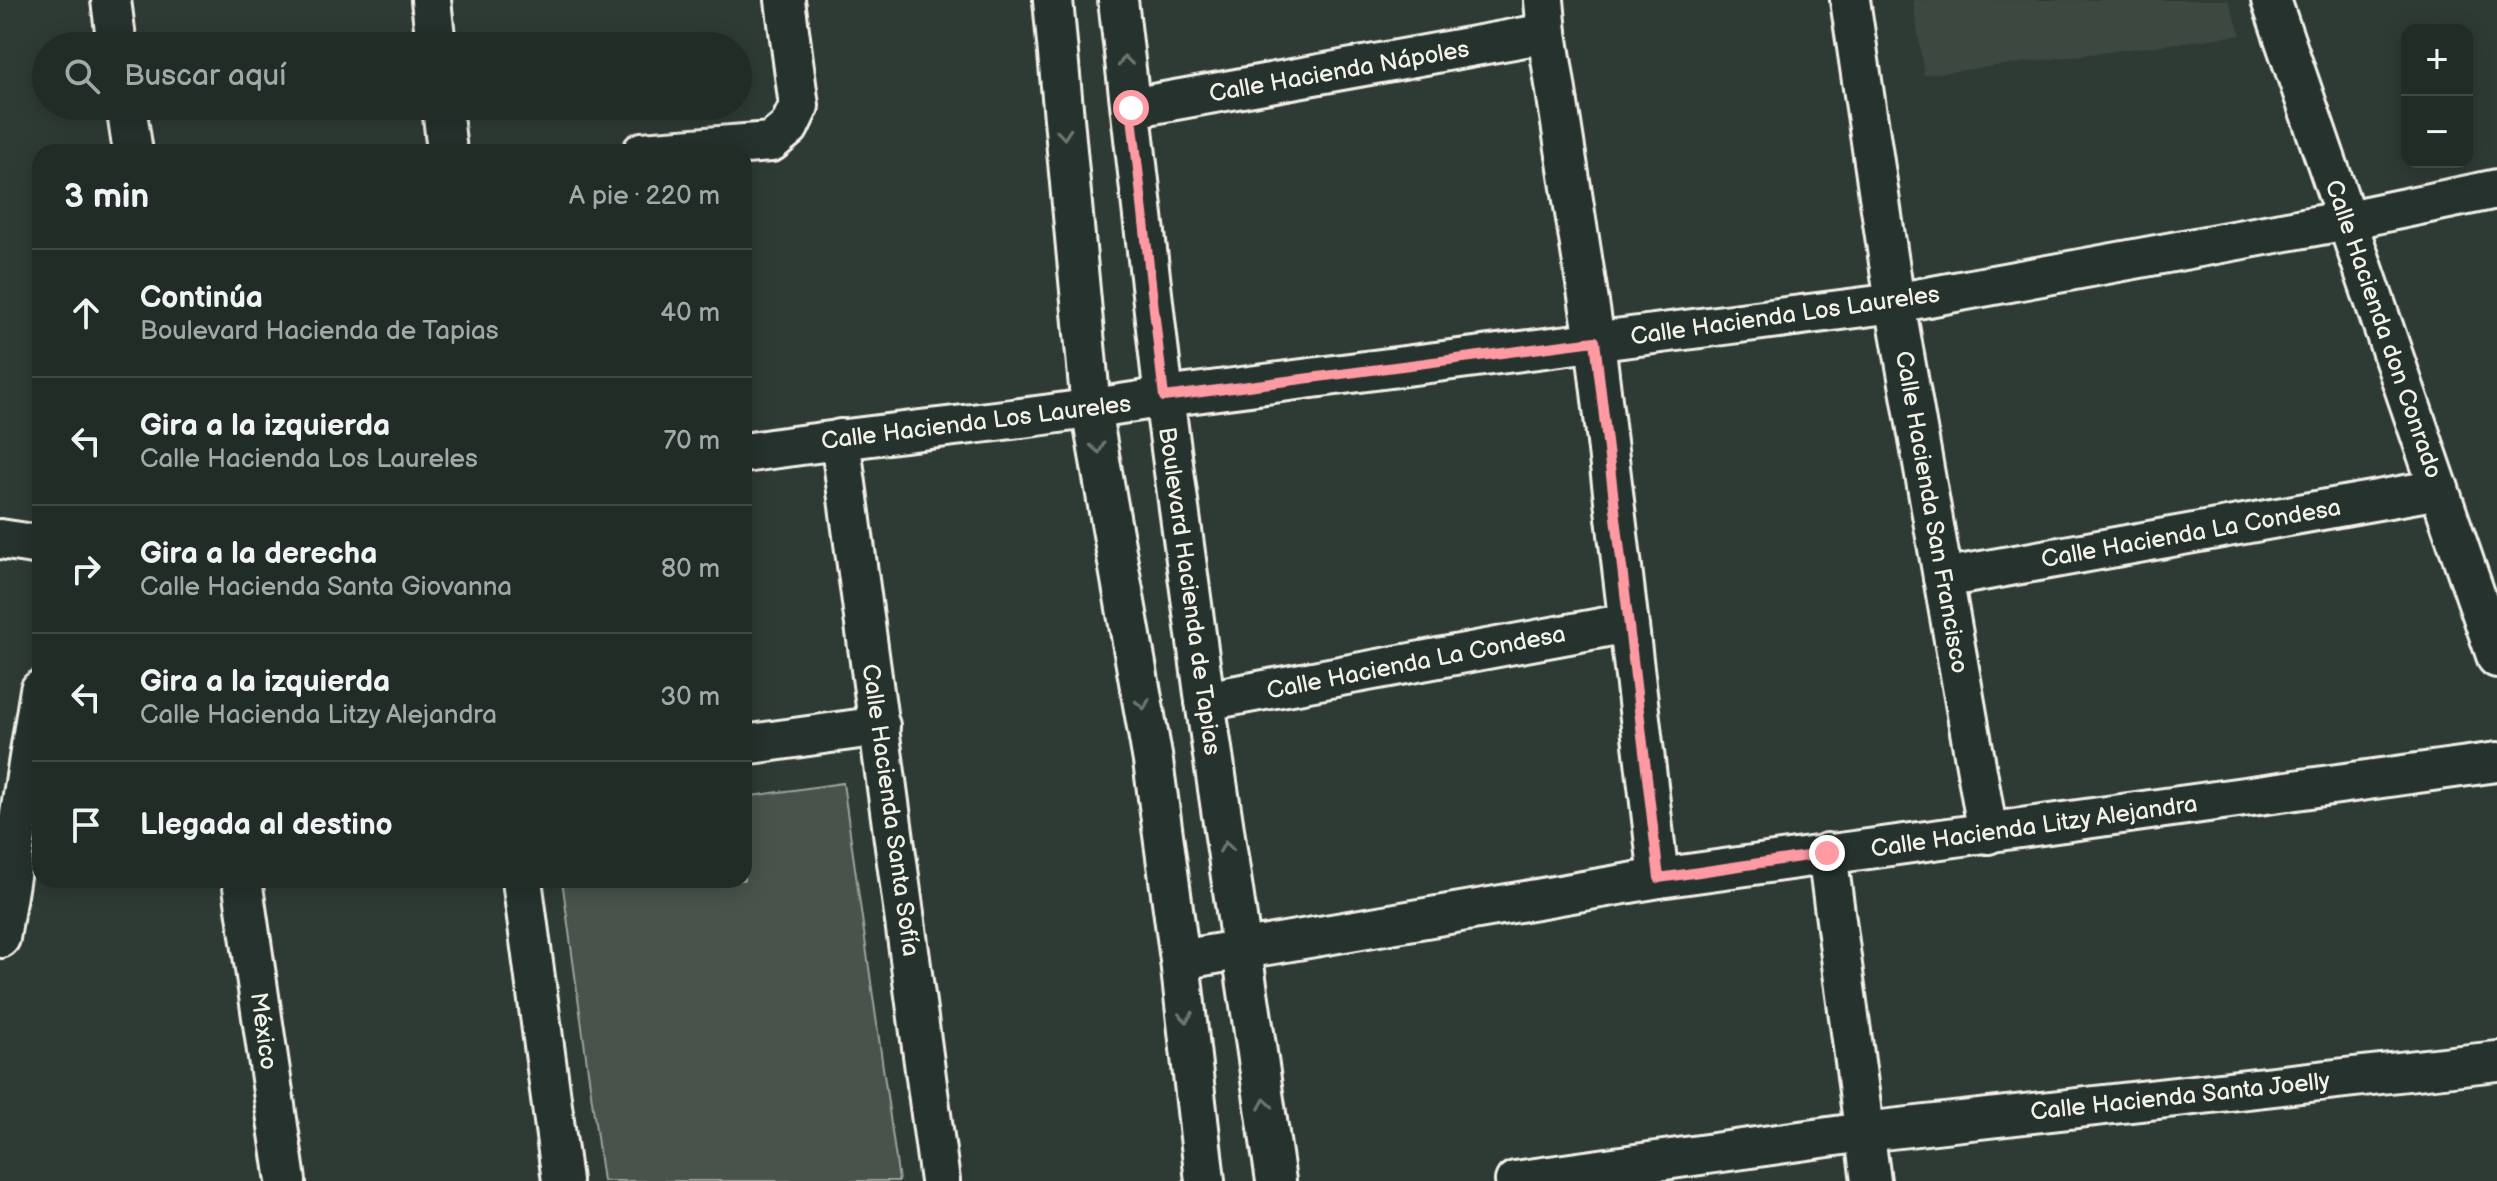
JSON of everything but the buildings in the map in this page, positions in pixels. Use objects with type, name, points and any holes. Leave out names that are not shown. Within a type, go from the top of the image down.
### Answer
[{"type":"street","points":[[111,0],[115,32]]},
{"type":"street","points":[[431,0],[434,32]]},
{"type":"street","points":[[745,144],[771,142],[789,127],[799,106],[785,0]]},
{"type":"street","points":[[1053,0],[1091,409],[1153,761],[1205,1181]]},
{"type":"street","name":"Boulevard Hacienda de Tapias","points":[[1118,0],[1164,397],[1205,701],[1276,1181]]},
{"type":"street","name":"Calle Hacienda San Francisco","points":[[1850,0],[1895,303],[1988,834]]},
{"type":"street","name":"Calle Hacienda don Conrado","points":[[2271,0],[2497,658]]},
{"type":"street","points":[[1545,17],[1595,341],[1659,878]]},
{"type":"street","name":"Calle Hacienda Nápoles","points":[[1131,108],[1545,17]]},
{"type":"street","points":[[128,120],[132,144]]},
{"type":"street","points":[[444,120],[446,144]]},
{"type":"street","name":"Calle Hacienda Los Laureles","points":[[752,452],[1895,303],[2347,220],[2497,189]]},
{"type":"street","name":"Calle Hacienda Santa Sofía","points":[[840,439],[940,1181]]},
{"type":"street","name":"Calle Hacienda La Condesa","points":[[1943,578],[2439,489]]},
{"type":"street","points":[[0,539],[32,544]]},
{"type":"street","name":"Calle Hacienda La Condesa","points":[[1205,701],[1628,623]]},
{"type":"street","points":[[752,744],[880,726]]},
{"type":"street","points":[[0,938],[32,740]]},
{"type":"street","name":"Calle Hacienda Litzy Alejandra","points":[[1180,960],[1659,878],[2497,762]]},
{"type":"street","points":[[1827,853],[1871,1181]]},
{"type":"street","name":"México","points":[[243,888],[286,1181]]},
{"type":"street","points":[[523,888],[562,1181]]},
{"type":"street","name":"Calle Hacienda Santa Joelly","points":[[1515,1181],[1864,1132],[2497,1061]]},
{"type":"shaded area","points":[[1913,0],[2228,0],[2241,35],[1924,75]]},
{"type":"shaded area","points":[[843,783],[899,1181],[603,1181],[563,888],[752,888],[752,796]]},
{"type":"route","points":[[1131,108],[1164,397],[1595,341],[1659,878],[1827,853]]}]
